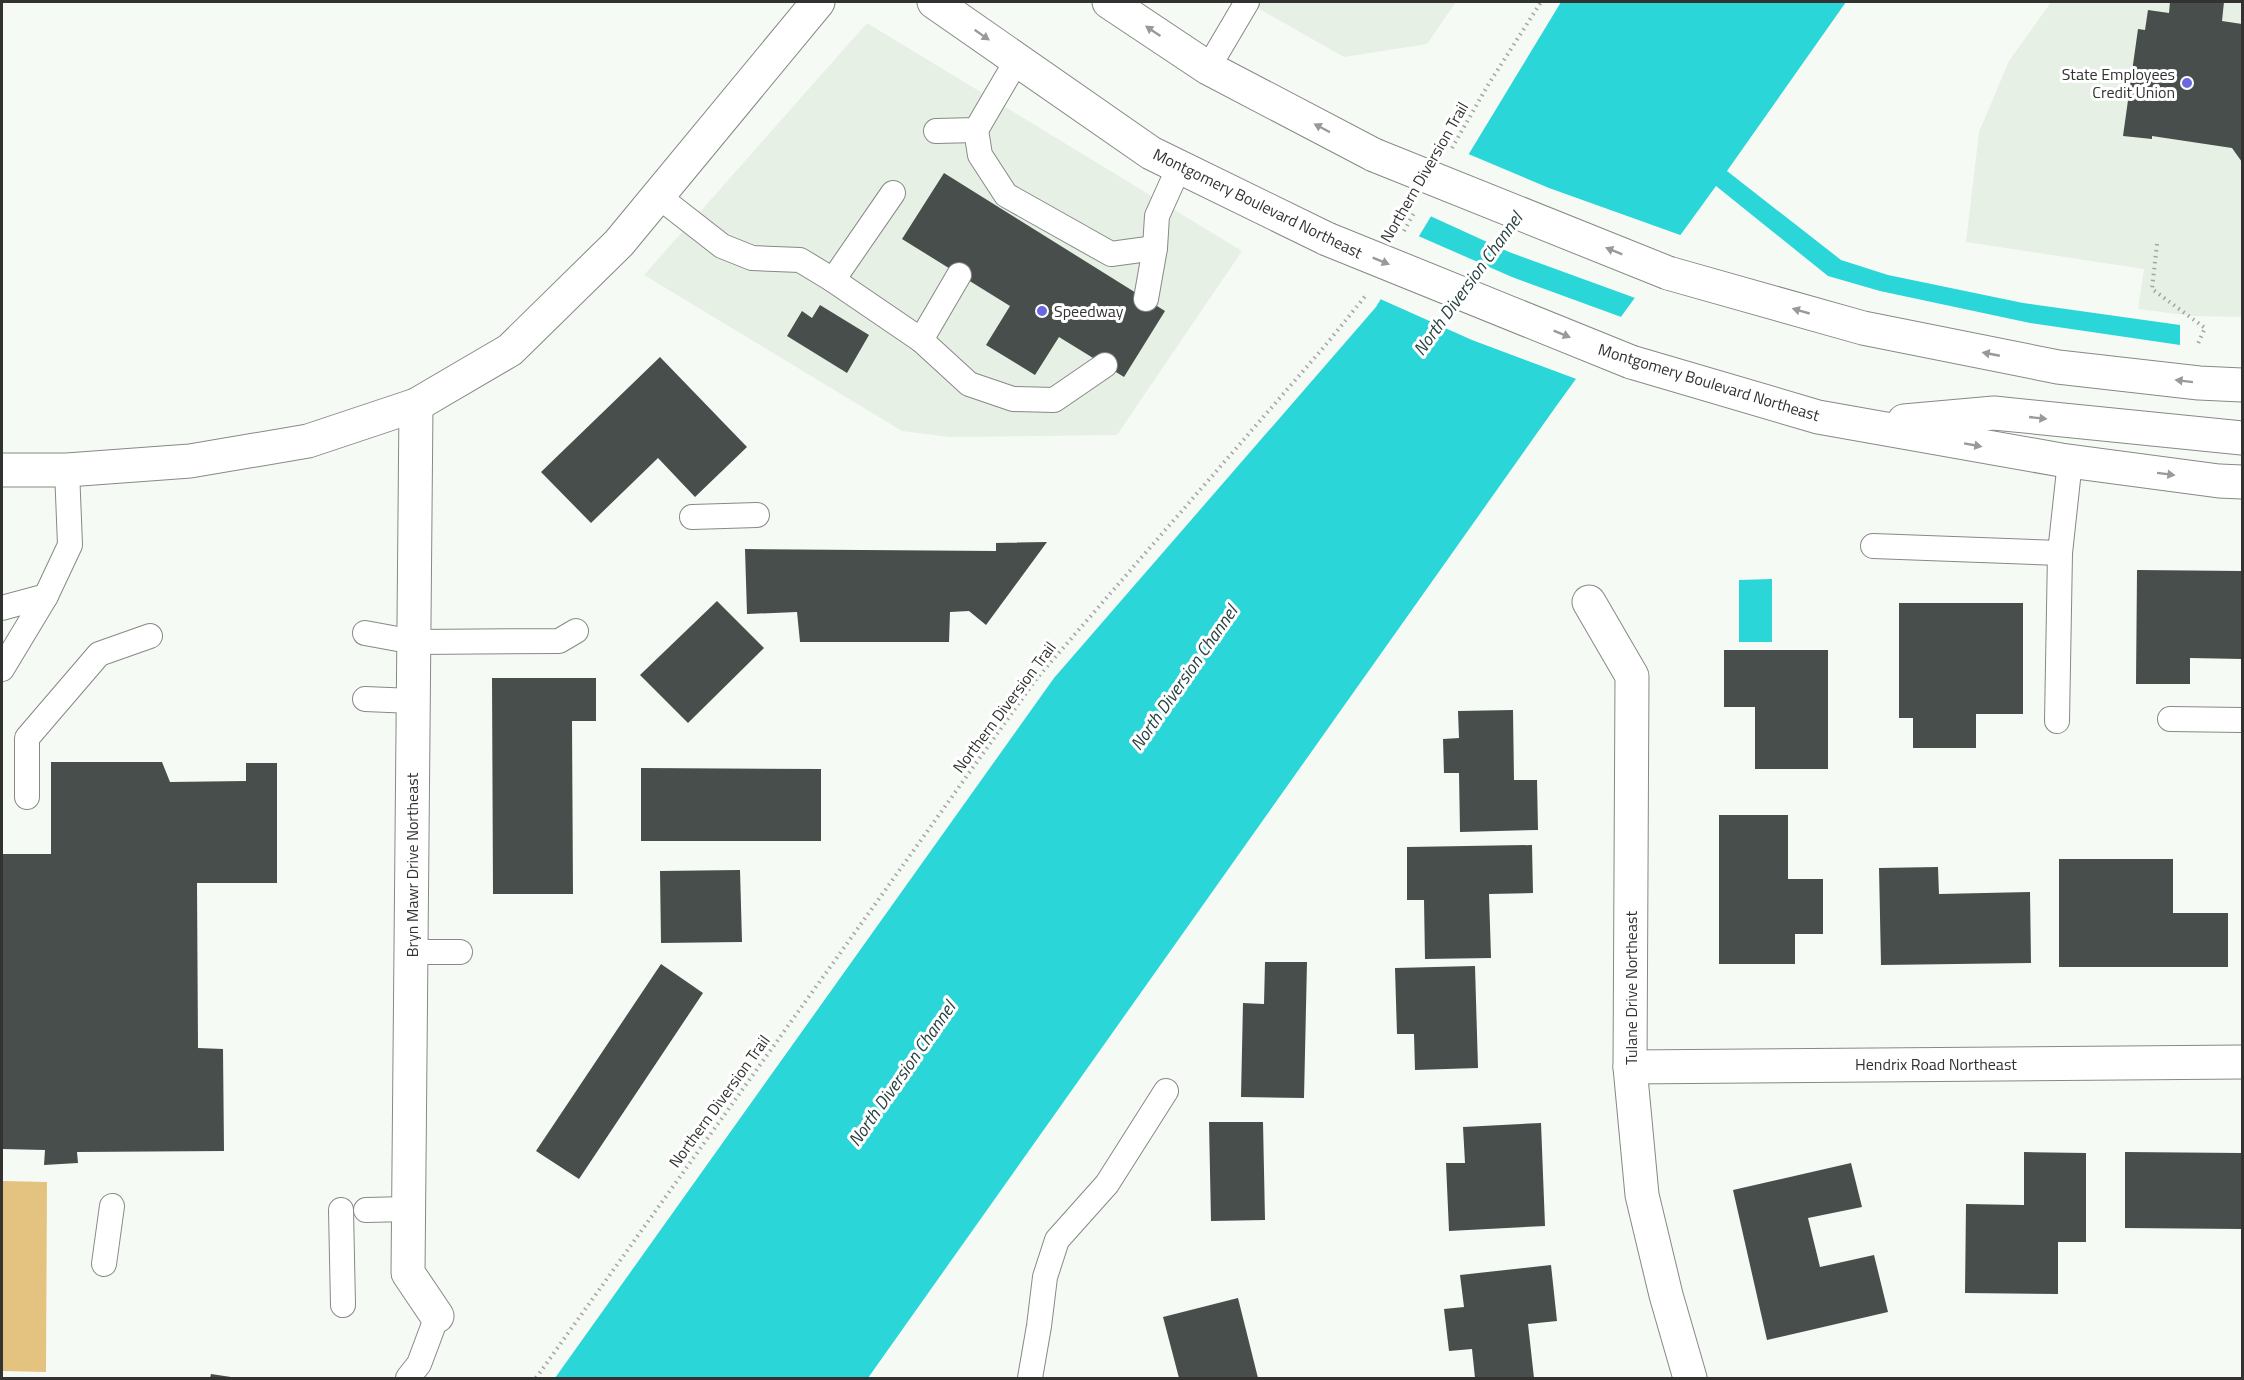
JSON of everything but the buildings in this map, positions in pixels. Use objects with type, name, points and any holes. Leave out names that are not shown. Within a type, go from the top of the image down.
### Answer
[{"type":"street","points":[[2,470],[67,470],[190,461],[308,441],[416,405],[510,350],[620,243],[818,2]]},
{"type":"street","name":"Montgomery Boulevard Northeast","points":[[934,2],[1151,153],[1327,239],[1631,362],[1818,417],[2070,461],[2242,482]]},
{"type":"street","points":[[1108,2],[1208,68],[1374,155],[1668,273],[1863,328],[2058,367],[2199,383],[2242,385]]},
{"type":"street","name":"Bryn Mawr Drive Northeast","points":[[416,405],[408,1273],[437,1316]]},
{"type":"street","points":[[1855,424],[1994,413],[2242,438]]},
{"type":"street","name":"Tulane Drive Northeast","points":[[1589,602],[1632,676],[1630,1066],[1642,1196],[1666,1295],[1690,1378]]},
{"type":"street","name":"Hendrix Road Northeast","points":[[1630,1066],[2242,1062]]},
{"type":"lane","points":[[1208,68],[1247,2]]},
{"type":"lane","points":[[1017,60],[976,130],[980,155],[1003,201],[1112,254],[1155,248]]},
{"type":"lane","points":[[936,131],[976,130]]},
{"type":"lane","points":[[1146,299],[1155,248],[1157,216],[1179,167]]},
{"type":"lane","points":[[833,280],[893,193]]},
{"type":"lane","points":[[658,196],[722,246],[752,258],[800,260],[921,340],[969,384],[1012,399],[1054,400],[1105,365]]},
{"type":"lane","points":[[921,340],[959,274]]},
{"type":"lane","points":[[2057,721],[2060,553],[2070,461]]},
{"type":"lane","points":[[2,669],[46,596],[70,545],[67,470]]},
{"type":"lane","points":[[692,517],[757,515]]},
{"type":"lane","points":[[1873,546],[2060,553]]},
{"type":"lane","points":[[2,608],[46,596]]},
{"type":"lane","points":[[365,633],[414,642],[559,641],[576,631]]},
{"type":"lane","points":[[27,797],[27,738],[99,654],[150,636]]},
{"type":"lane","points":[[365,699],[413,701]]},
{"type":"lane","points":[[2170,719],[2242,720]]},
{"type":"lane","points":[[411,952],[460,952]]},
{"type":"lane","points":[[1030,1378],[1045,1277],[1057,1240],[1107,1184],[1166,1091]]},
{"type":"lane","points":[[104,1264],[112,1206]]},
{"type":"lane","points":[[366,1210],[408,1209]]},
{"type":"lane","points":[[341,1210],[343,1305]]},
{"type":"lane","points":[[408,1378],[419,1364],[437,1316]]},
{"type":"path","name":"Northern Diversion Trail","points":[[1446,157],[1488,85],[1541,2]]},
{"type":"path","name":"Northern Diversion Trail","points":[[1399,239],[1417,208]]},
{"type":"path","points":[[2157,244],[2152,289],[2205,328],[2194,352]]},
{"type":"path","name":"Northern Diversion Trail","points":[[536,1378],[1037,678],[1324,347],[1363,301],[1369,290]]},
{"type":"shaded area","points":[[1247,2],[1456,2],[1427,44],[1344,57]]},
{"type":"shaded area","points":[[2051,2],[2242,2],[2242,317],[2193,316],[2138,309],[2144,269],[1966,242],[1979,132],[2009,61]]},
{"type":"shaded area","points":[[867,23],[1242,251],[1117,435],[949,437],[902,431],[644,275]]},
{"type":"shaded area","points":[[2,1181],[47,1182],[46,1372],[2,1371]]},
{"type":"water","name":"North Diversion Channel","points":[[1561,2],[1846,2],[1727,171],[1841,260],[1888,275],[2023,303],[2180,325],[2180,345],[2030,323],[1880,291],[1828,276],[1716,186],[1557,405],[868,1378],[555,1378],[1054,678],[1376,307]]},
{"type":"water","points":[[1772,579],[1772,642],[1739,642],[1739,580]]},
{"type":"pier","points":[[1466,153],[1549,188],[1683,236],[1638,299],[1509,252],[1428,215]]},
{"type":"pier","points":[[1416,235],[1512,277],[1624,318],[1579,380],[1472,340],[1378,298]]},
{"type":"place","name":"State Employees Credit Union","points":[[2187,83]]},
{"type":"place","name":"Speedway","points":[[1042,311]]}]
